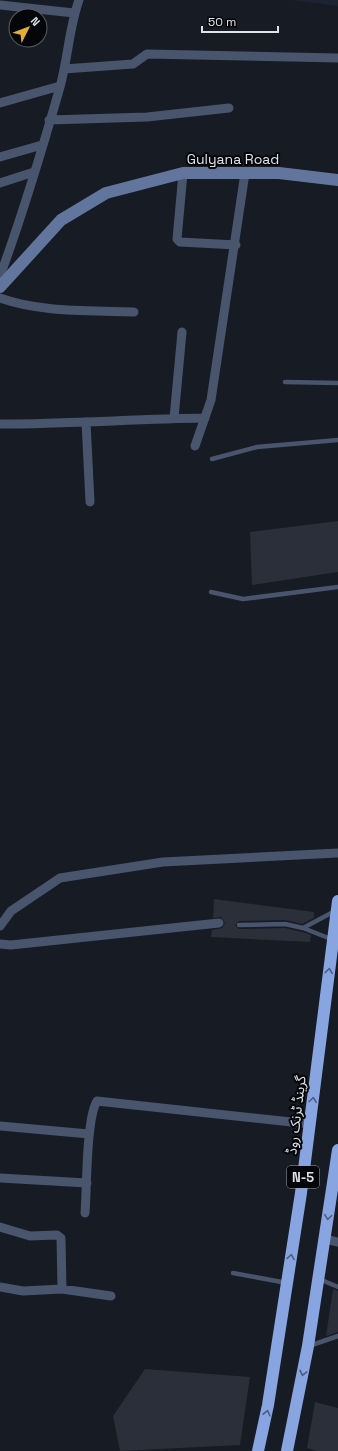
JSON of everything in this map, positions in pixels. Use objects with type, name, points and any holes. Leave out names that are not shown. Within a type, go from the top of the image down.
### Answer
[{"type":"highway","name":"گرینڈ ٹرنک روڈ","points":[[258,1451],[268,1405],[287,1283],[310,1124],[337,905]]},
{"type":"highway","name":"N-5","points":[[287,1451],[308,1346],[338,1150]]},
{"type":"main road","name":"Gulyana Road","points":[[0,288],[61,220],[106,193],[183,173],[279,173],[338,180]]},
{"type":"street","points":[[0,276],[13,241],[60,86],[74,13],[79,0]]},
{"type":"street","points":[[0,5],[74,13]]},
{"type":"street","points":[[64,69],[133,64],[147,54],[338,58]]},
{"type":"street","points":[[0,103],[60,86]]},
{"type":"street","points":[[49,120],[147,117],[229,108]]},
{"type":"street","points":[[0,157],[42,145]]},
{"type":"street","points":[[0,183],[34,172]]},
{"type":"street","points":[[183,173],[177,239],[180,242],[236,245]]},
{"type":"street","points":[[194,446],[211,400],[246,173]]},
{"type":"street","points":[[0,298],[16,303],[62,309],[134,312]]},
{"type":"street","points":[[174,418],[182,332]]},
{"type":"street","points":[[0,424],[205,418]]},
{"type":"street","points":[[86,422],[90,502]]},
{"type":"street","points":[[0,926],[11,911],[60,878],[163,862],[338,854]]},
{"type":"street","points":[[0,944],[11,945],[219,923]]},
{"type":"street","points":[[85,1213],[89,1134],[94,1105],[97,1101],[310,1124]]},
{"type":"street","points":[[0,1126],[89,1134]]},
{"type":"street","points":[[0,1178],[87,1183]]},
{"type":"street","points":[[0,1227],[30,1236],[57,1235],[60,1238],[62,1288]]},
{"type":"street","points":[[325,1239],[338,1242]]},
{"type":"street","points":[[0,1287],[23,1291],[62,1288],[110,1296]]},
{"type":"lane","points":[[285,382],[338,383]]},
{"type":"lane","points":[[212,459],[257,447],[338,440]]},
{"type":"lane","points":[[211,592],[243,599],[338,587]]},
{"type":"lane","points":[[303,928],[337,905]]},
{"type":"lane","points":[[239,925],[285,924],[303,928],[333,939]]},
{"type":"lane","points":[[233,1273],[287,1283]]},
{"type":"lane","points":[[319,1279],[338,1287]]},
{"type":"lane","points":[[308,1346],[338,1336]]},
{"type":"shaded area","points":[[290,0],[338,0],[338,6]]},
{"type":"building","points":[[338,521],[338,572],[252,585],[250,532]]},
{"type":"building","points":[[214,899],[314,912],[314,918],[302,924],[285,920],[239,921],[235,925],[239,929],[285,928],[311,935],[310,942],[211,937],[212,930],[222,928],[225,923],[221,917],[213,918]]},
{"type":"building","points":[[333,1289],[338,1291],[338,1332],[326,1336]]},
{"type":"building","points":[[145,1369],[250,1377],[240,1445],[120,1451],[113,1416]]},
{"type":"building","points":[[315,1402],[338,1408],[338,1451],[317,1451],[307,1448]]}]
